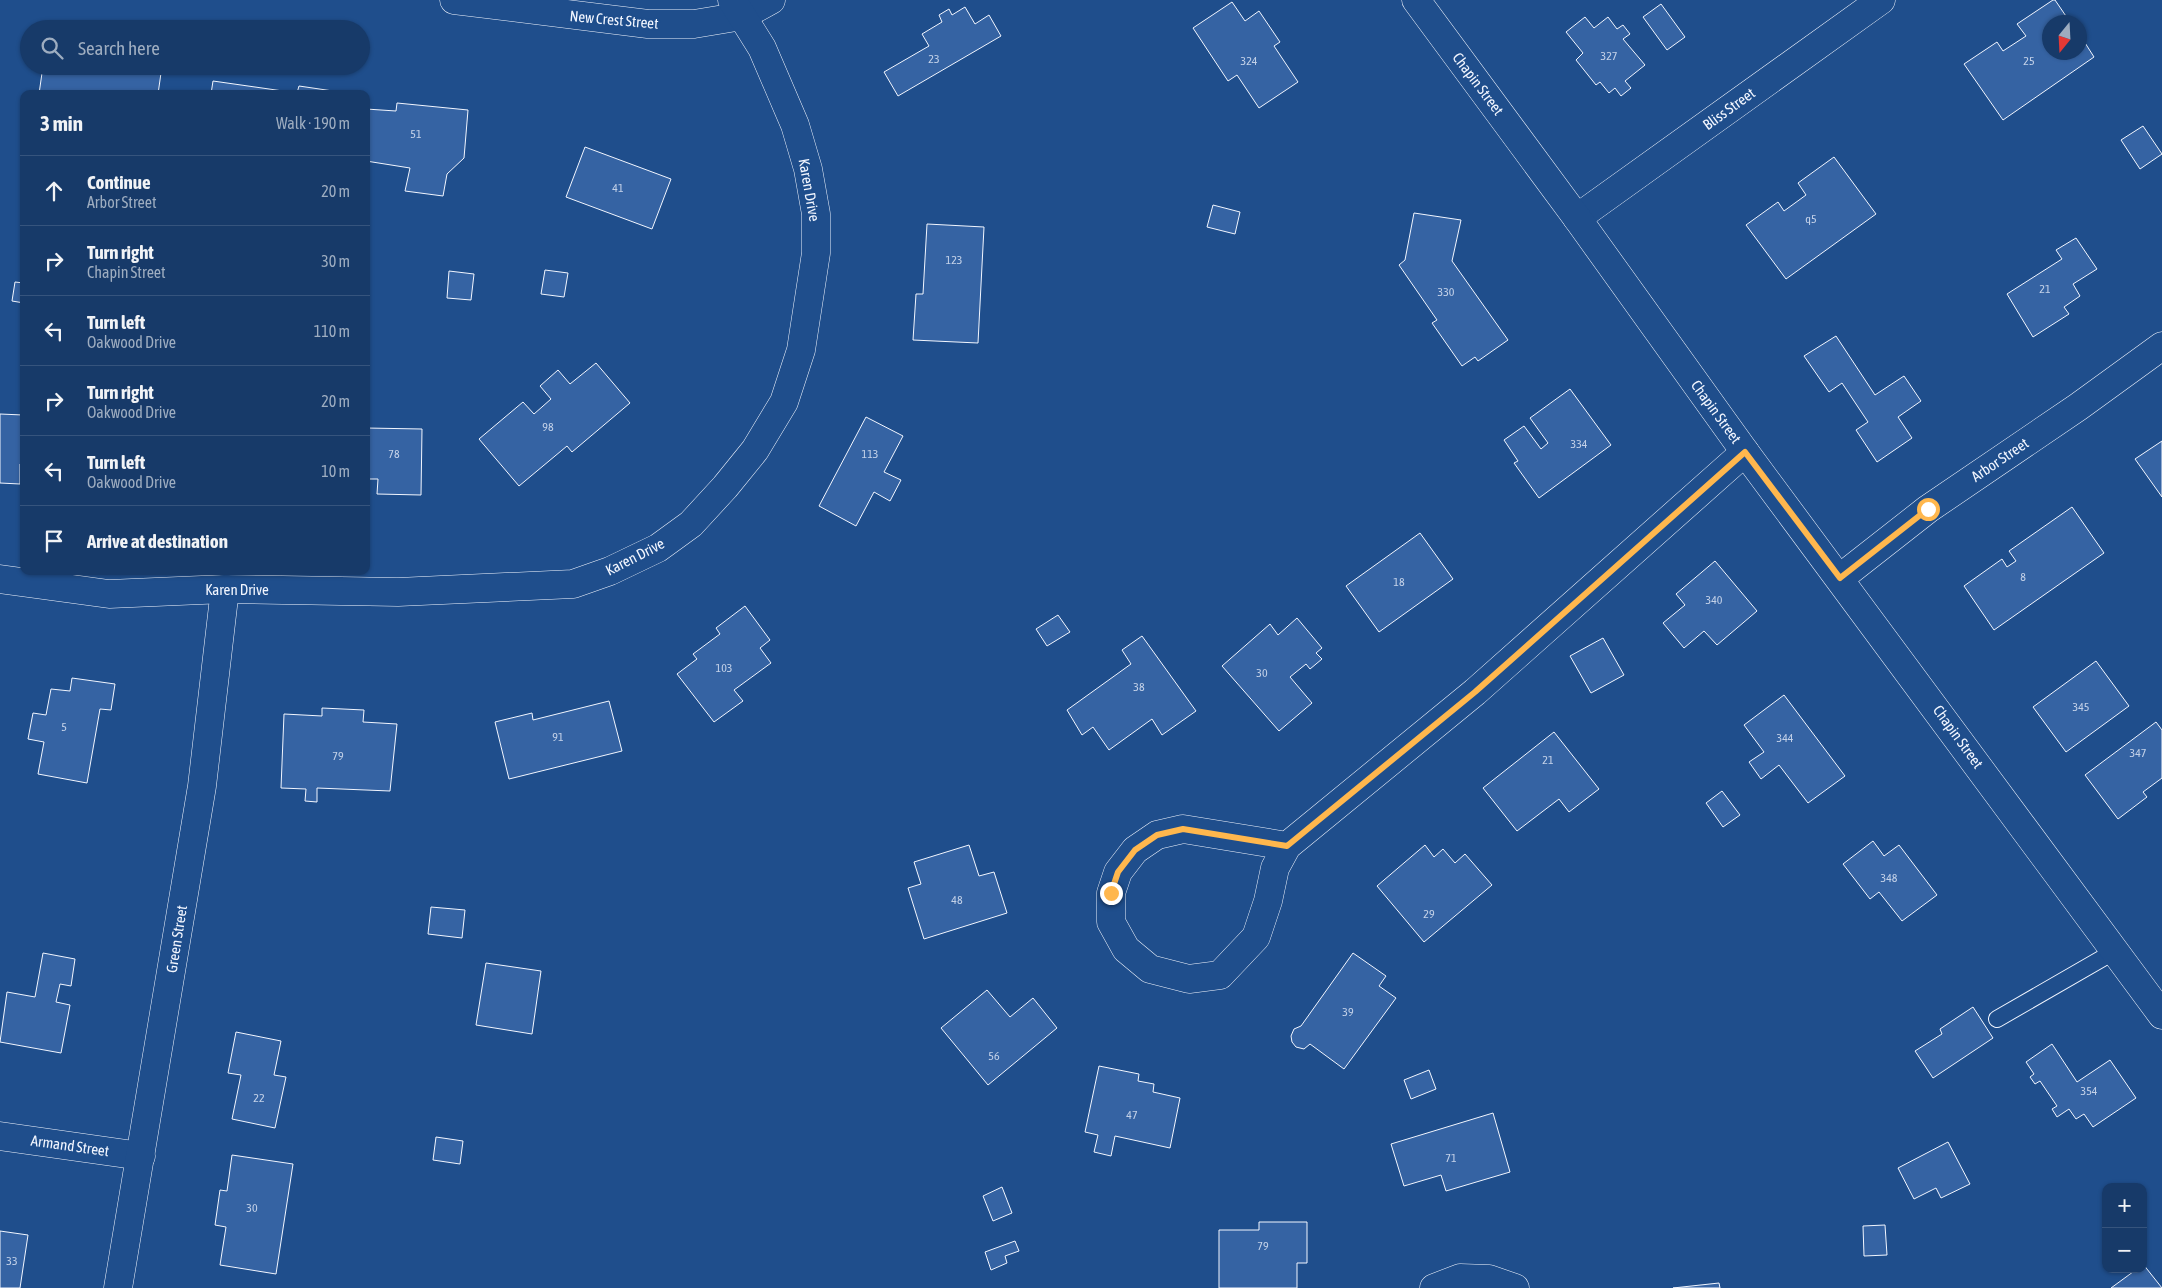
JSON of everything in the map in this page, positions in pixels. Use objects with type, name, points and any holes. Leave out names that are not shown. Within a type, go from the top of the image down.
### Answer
[{"type":"street","name":"New Crest Street","points":[[454,0],[648,24],[694,24],[737,8],[771,0]]},
{"type":"street","name":"Chapin Street","points":[[1416,0],[1577,218],[1745,452],[2162,1015]]},
{"type":"street","name":"Bliss Street","points":[[1577,218],[1881,0]]},
{"type":"street","name":"Karen Drive","points":[[0,579],[109,594],[226,589],[398,592],[573,584],[610,571],[658,548],[691,524],[725,488],[755,450],[784,402],[801,350],[816,253],[816,214],[808,169],[795,125],[762,48],[737,8]]},
{"type":"street","name":"Arbor Street","points":[[1840,578],[1928,509],[2078,407],[2162,346]]},
{"type":"street","points":[[1287,846],[1183,829],[1157,835],[1135,850],[1118,872],[1111,893],[1111,922],[1126,949],[1150,969],[1189,978],[1220,975],[1256,936],[1268,901],[1276,868],[1287,846],[1475,692],[1745,452]]},
{"type":"street","name":"Green Street","points":[[118,1288],[202,786],[226,589]]},
{"type":"street","name":"Armand Street","points":[[0,1136],[141,1156]]},
{"type":"street","points":[[1434,1288],[1460,1278],[1489,1279],[1515,1288]]},
{"type":"lane","points":[[1998,1019],[2115,951]]},
{"type":"building","points":[[2055,0],[2065,15],[2042,15],[2042,60],[2087,60],[2087,46],[2094,57],[2003,120],[1964,64],[1997,42],[2003,51],[2026,36],[2017,24]]},
{"type":"building","points":[[1232,2],[1245,21],[1259,11],[1280,42],[1274,46],[1298,82],[1259,108],[1237,75],[1228,81],[1193,28]]},
{"type":"building","points":[[1661,4],[1685,37],[1667,50],[1643,17]]},
{"type":"building","points":[[965,7],[975,24],[989,15],[1001,36],[898,96],[884,72],[929,46],[922,34],[942,22],[939,15],[949,9],[952,15]]},
{"type":"building","points":[[1585,17],[1594,28],[1608,17],[1617,29],[1623,25],[1630,34],[1623,39],[1645,65],[1625,81],[1631,88],[1621,96],[1615,88],[1609,93],[1600,82],[1596,85],[1576,60],[1583,53],[1566,32]]},
{"type":"building","points":[[42,75],[161,75],[159,90],[40,90]]},
{"type":"building","points":[[213,81],[276,90],[212,90]]},
{"type":"building","points":[[299,86],[326,90],[298,90]]},
{"type":"building","points":[[397,103],[468,110],[464,158],[447,174],[443,196],[405,191],[410,168],[370,162],[370,109],[396,111]]},
{"type":"building","points":[[2143,126],[2162,154],[2140,169],[2121,140]]},
{"type":"building","points":[[585,147],[671,179],[652,229],[566,197]]},
{"type":"building","points":[[1834,157],[1876,214],[1786,279],[1746,225],[1778,202],[1784,211],[1806,195],[1798,183]]},
{"type":"building","points":[[1213,205],[1240,212],[1235,234],[1207,227]]},
{"type":"building","points":[[1414,213],[1461,220],[1452,261],[1508,340],[1478,361],[1475,357],[1462,366],[1432,323],[1437,320],[1399,265],[1405,260]]},
{"type":"building","points":[[927,224],[984,227],[978,343],[913,340],[916,294],[923,294]]},
{"type":"building","points":[[2076,238],[2097,269],[2073,284],[2080,296],[2064,307],[2069,314],[2033,337],[2007,294],[2062,259],[2056,250]]},
{"type":"building","points":[[545,270],[568,273],[564,297],[541,294]]},
{"type":"building","points":[[449,271],[474,274],[471,300],[447,298]]},
{"type":"building","points":[[15,282],[20,283],[20,302],[12,301]]},
{"type":"building","points":[[1836,336],[1875,395],[1904,376],[1921,401],[1898,417],[1912,438],[1877,462],[1856,430],[1868,422],[1842,383],[1829,392],[1804,356]]},
{"type":"building","points":[[596,363],[630,403],[572,452],[567,446],[519,486],[479,439],[523,402],[534,414],[551,399],[540,386],[558,370],[570,384]]},
{"type":"building","points":[[1570,389],[1611,445],[1539,498],[1514,463],[1518,461],[1504,440],[1524,426],[1541,449],[1548,443],[1530,418]]},
{"type":"building","points":[[0,414],[20,415],[20,484],[0,483]]},
{"type":"building","points":[[866,417],[903,436],[884,472],[901,480],[890,501],[874,492],[856,526],[819,506]]},
{"type":"building","points":[[370,428],[422,429],[421,495],[377,494],[378,479],[370,479]]},
{"type":"building","points":[[2162,441],[2162,497],[2135,459]]},
{"type":"building","points":[[2072,507],[2104,553],[1994,630],[1964,586],[2002,559],[2007,567],[2016,561],[2009,551]]},
{"type":"building","points":[[1420,533],[1453,579],[1379,632],[1346,586]]},
{"type":"building","points":[[1715,561],[1757,611],[1717,645],[1704,631],[1684,648],[1663,623],[1685,605],[1676,594]]},
{"type":"building","points":[[745,606],[770,640],[760,648],[771,663],[734,690],[743,701],[714,722],[677,674],[697,659],[693,654],[720,634],[716,628]]},
{"type":"building","points":[[1058,615],[1070,632],[1047,646],[1036,629]]},
{"type":"building","points":[[1297,618],[1322,648],[1316,653],[1322,659],[1310,669],[1306,664],[1290,677],[1312,703],[1279,731],[1222,666],[1270,624],[1278,635]]},
{"type":"building","points":[[1142,636],[1196,711],[1162,735],[1152,719],[1109,750],[1093,727],[1082,735],[1067,710],[1131,664],[1122,650]]},
{"type":"building","points":[[1603,638],[1624,675],[1591,693],[1570,656]]},
{"type":"building","points":[[2096,661],[2129,706],[2066,752],[2033,707]]},
{"type":"building","points":[[72,678],[115,684],[111,710],[100,709],[87,783],[38,774],[44,742],[28,739],[33,713],[46,715],[51,689],[70,691]]},
{"type":"building","points":[[1784,695],[1845,776],[1808,803],[1779,765],[1761,779],[1749,762],[1764,752],[1744,725]]},
{"type":"building","points":[[609,701],[622,751],[509,779],[495,722],[532,713],[533,720]]},
{"type":"building","points":[[322,708],[364,710],[363,722],[397,724],[390,791],[317,788],[317,802],[305,801],[306,789],[281,788],[284,714],[322,716]]},
{"type":"building","points":[[2156,722],[2162,730],[2162,778],[2143,792],[2147,797],[2118,819],[2085,775]]},
{"type":"building","points":[[1554,732],[1599,789],[1569,812],[1559,799],[1517,831],[1483,788]]},
{"type":"building","points":[[1722,791],[1740,815],[1723,827],[1706,803]]},
{"type":"building","points":[[1873,841],[1884,856],[1899,845],[1937,895],[1902,921],[1879,892],[1870,899],[1843,864]]},
{"type":"building","points":[[969,845],[979,876],[994,872],[1007,913],[924,939],[908,888],[921,884],[914,862]]},
{"type":"building","points":[[1425,845],[1434,857],[1443,849],[1455,863],[1465,854],[1492,885],[1424,942],[1377,886]]},
{"type":"building","points":[[431,907],[465,910],[462,938],[428,934]]},
{"type":"building","points":[[43,953],[75,959],[71,986],[60,984],[56,1002],[70,1005],[61,1053],[0,1042],[7,992],[35,997]]},
{"type":"building","points":[[1353,953],[1386,976],[1379,986],[1396,998],[1344,1069],[1310,1044],[1304,1049],[1296,1047],[1292,1042],[1291,1036],[1294,1029],[1301,1026]]},
{"type":"building","points":[[486,963],[541,971],[532,1034],[476,1025]]},
{"type":"building","points":[[987,990],[1010,1017],[1033,998],[1057,1028],[988,1085],[941,1028]]},
{"type":"building","points":[[1973,1007],[1993,1038],[1933,1078],[1915,1051],[1942,1034],[1940,1029]]},
{"type":"building","points":[[236,1032],[281,1041],[274,1075],[286,1077],[275,1128],[232,1119],[241,1075],[228,1073]]},
{"type":"building","points":[[2052,1044],[2077,1082],[2110,1060],[2136,1098],[2093,1127],[2084,1114],[2076,1119],[2069,1109],[2057,1117],[2052,1109],[2057,1106],[2040,1081],[2035,1084],[2030,1077],[2034,1074],[2026,1062]]},
{"type":"building","points":[[1099,1066],[1139,1074],[1138,1081],[1154,1084],[1153,1092],[1180,1098],[1170,1148],[1115,1136],[1111,1156],[1094,1152],[1098,1135],[1085,1132]]},
{"type":"building","points":[[1429,1070],[1436,1089],[1411,1099],[1404,1080]]},
{"type":"building","points":[[1493,1113],[1510,1172],[1446,1191],[1441,1175],[1404,1186],[1391,1144]]},
{"type":"building","points":[[436,1137],[463,1141],[460,1164],[433,1160]]},
{"type":"building","points":[[1948,1142],[1970,1184],[1941,1198],[1936,1188],[1914,1199],[1898,1168]]},
{"type":"building","points":[[232,1155],[293,1164],[276,1274],[220,1265],[226,1227],[215,1225],[220,1190],[227,1191]]},
{"type":"building","points":[[1002,1187],[1012,1213],[993,1221],[983,1196]]},
{"type":"building","points":[[1259,1222],[1307,1222],[1307,1263],[1297,1263],[1297,1288],[1219,1288],[1219,1230],[1259,1230]]},
{"type":"building","points":[[1885,1225],[1887,1255],[1864,1256],[1863,1226]]},
{"type":"building","points":[[0,1231],[28,1235],[20,1288],[0,1288]]},
{"type":"building","points":[[1015,1241],[1019,1251],[1005,1256],[1007,1263],[991,1270],[985,1252]]},
{"type":"building","points":[[2147,1269],[2162,1288],[2111,1288],[2132,1273],[2147,1273]]},
{"type":"building","points":[[1719,1283],[1720,1288],[1673,1288]]},
{"type":"route","points":[[1111,893],[1118,872],[1135,850],[1157,835],[1183,829],[1287,846],[1475,692],[1745,452],[1840,578],[1928,509]]}]
